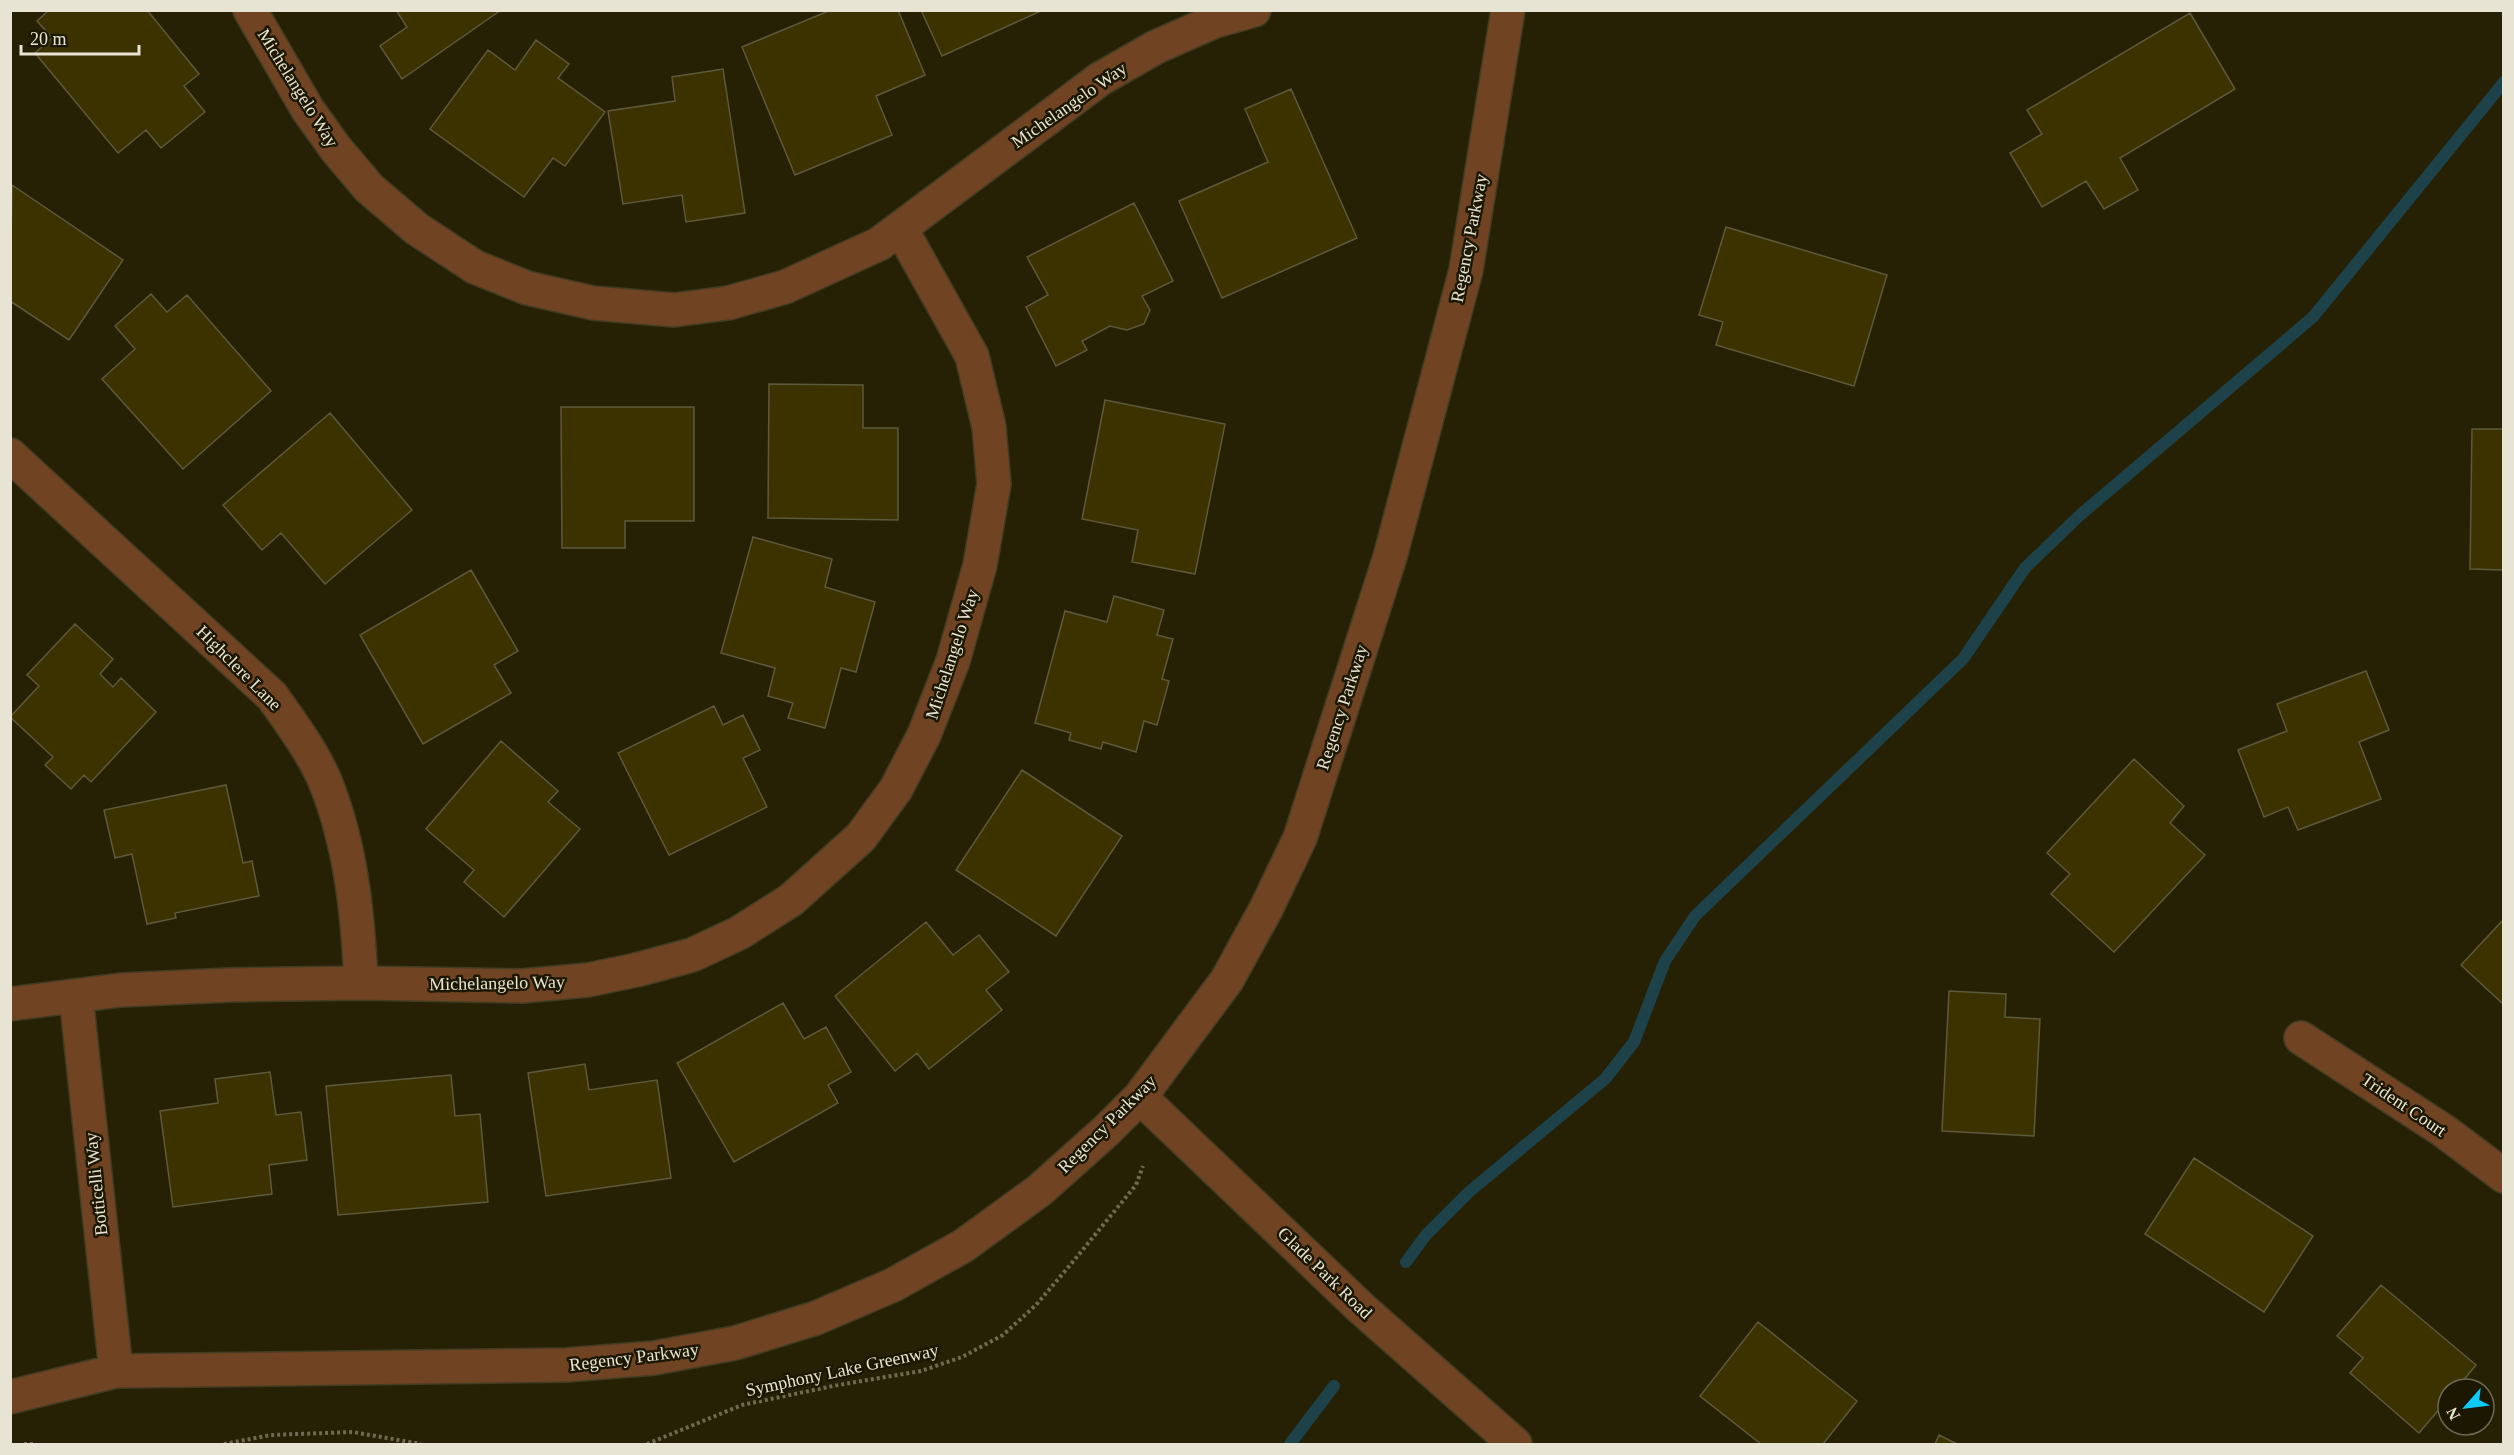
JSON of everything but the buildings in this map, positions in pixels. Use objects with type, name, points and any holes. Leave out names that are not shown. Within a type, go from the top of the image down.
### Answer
[{"type":"street","name":"Michelangelo Way","points":[[250,10],[308,110],[336,148],[369,188],[417,229],[475,267],[527,288],[593,303],[674,309],[728,303],[785,287],[879,244],[1100,79],[1166,43],[1215,21],[1254,10]]},
{"type":"street","name":"Regency Parkway","points":[[10,1397],[116,1371],[566,1365],[654,1358],[735,1343],[816,1318],[893,1285],[963,1246],[1040,1191],[1140,1097],[1227,980],[1266,909],[1300,838],[1390,557],[1466,270],[1508,10]]},
{"type":"street","name":"Michelangelo Way","points":[[10,1004],[121,990],[229,985],[361,983],[522,986],[588,980],[692,955],[739,933],[791,900],[861,837],[896,789],[924,735],[953,661],[980,565],[994,484],[990,427],[972,356],[901,228]]},
{"type":"street","name":"Highclere Lane","points":[[10,454],[272,696],[301,736],[325,781],[342,833],[354,891],[361,983]]},
{"type":"street","name":"Botticelli Way","points":[[76,996],[116,1371]]},
{"type":"street","name":"Trident Court","points":[[2301,1038],[2444,1131],[2504,1176]]},
{"type":"street","name":"Glade Park Road","points":[[1140,1097],[1361,1308],[1515,1444]]},
{"type":"path","name":"Symphony Lake Greenway","points":[[647,1444],[742,1405],[921,1371],[962,1357],[1002,1335],[1036,1305],[1078,1255],[1136,1185],[1143,1166]]},
{"type":"path","points":[[224,1444],[271,1435],[353,1432],[421,1444]]},
{"type":"path","points":[[24,1444],[33,1444]]},
{"type":"waterway","points":[[1406,1262],[1426,1235],[1469,1192],[1605,1079],[1634,1042],[1665,961],[1695,916],[1963,659],[2025,568],[2079,516],[2313,317],[2504,82]]},
{"type":"waterway","points":[[1290,1444],[1334,1386]]}]
